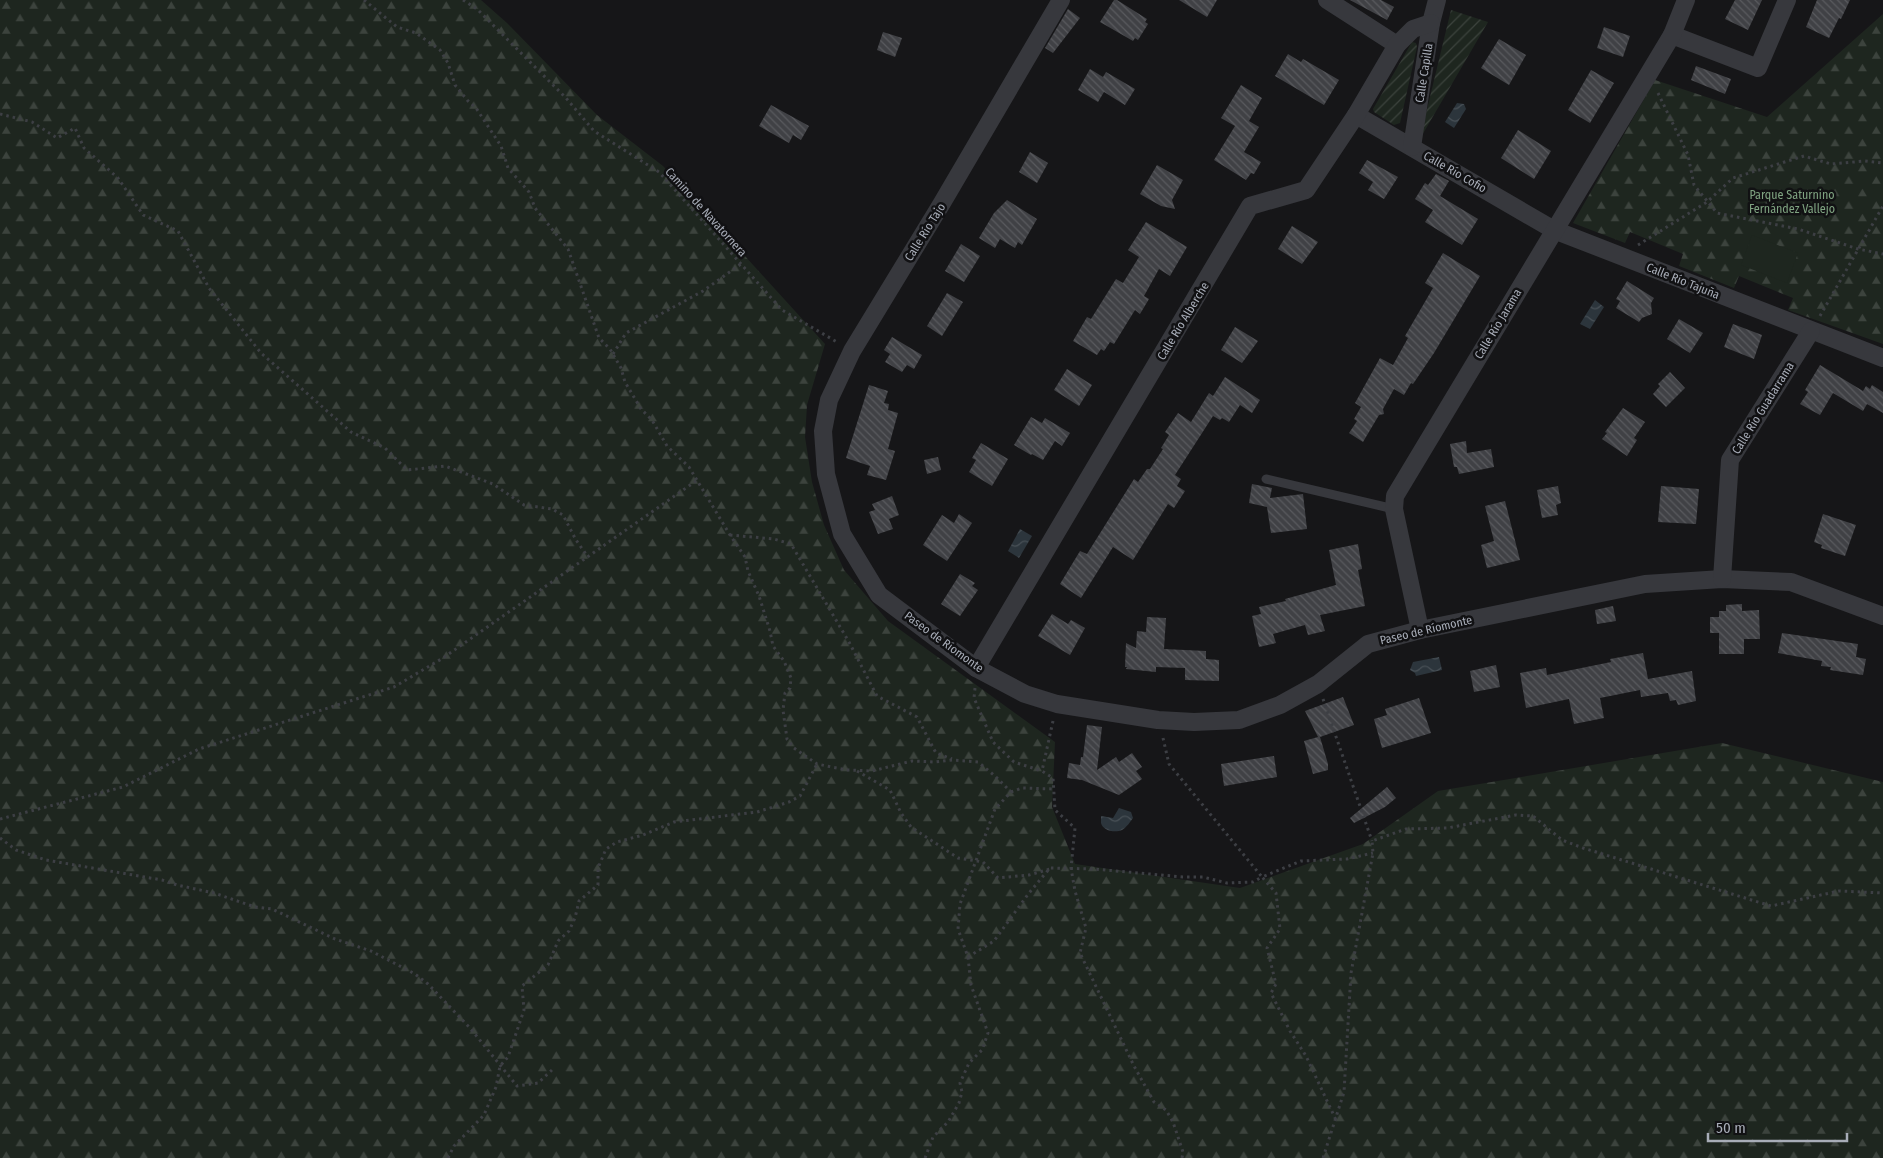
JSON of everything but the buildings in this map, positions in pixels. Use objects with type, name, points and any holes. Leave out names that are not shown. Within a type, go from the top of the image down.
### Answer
[{"type":"street","name":"Calle Río Tajo","points":[[826,474],[823,431],[829,400],[852,350],[942,203],[1060,0]]},
{"type":"street","points":[[1327,0],[1397,45]]},
{"type":"street","name":"Calle Capilla","points":[[1412,147],[1437,0]]},
{"type":"street","name":"Calle Río Jarama","points":[[1394,509],[1396,496],[1672,34],[1686,0]]},
{"type":"street","points":[[1672,34],[1758,68],[1787,0]]},
{"type":"street","name":"Calle Río Alberche","points":[[976,668],[1250,206],[1306,190],[1356,115],[1397,45],[1412,29],[1432,23]]},
{"type":"street","name":"Calle Río Cofio","points":[[1356,115],[1554,230]]},
{"type":"street","name":"Calle Río Tajuña","points":[[1554,230],[1883,358]]},
{"type":"street","name":"Calle Río Guadarrama","points":[[1722,579],[1730,460],[1812,331]]},
{"type":"street","name":"Paseo de Ríomonte","points":[[826,474],[842,534],[880,595],[976,668],[1025,694],[1057,704],[1158,720],[1194,722],[1239,720],[1280,706],[1318,684],[1368,644],[1420,630],[1645,584],[1722,579],[1791,582],[1883,616]]},
{"type":"street","points":[[1394,509],[1420,630]]},
{"type":"lane","points":[[1266,479],[1394,509]]},
{"type":"path","points":[[364,0],[397,28],[416,33],[440,50],[448,63],[455,85],[476,108],[501,146],[508,168],[529,192],[535,208],[568,248],[599,338],[621,368],[625,382],[641,409],[652,420],[667,446],[689,467],[745,557],[748,570],[759,596],[773,646],[784,661],[791,678],[790,688],[785,693],[783,710],[787,738],[794,748],[817,764],[847,770],[872,770],[912,761],[935,762],[952,760],[978,762],[1011,792]]},
{"type":"path","name":"Camino de Navatornera","points":[[462,0],[477,8],[566,98],[594,131],[658,172],[782,310],[852,350]]},
{"type":"path","points":[[1648,73],[1688,155],[1694,185],[1717,213],[1798,229],[1858,249],[1883,254]]},
{"type":"path","points":[[0,114],[32,122],[57,138],[74,128],[84,148],[118,178],[143,215],[178,231],[209,288],[261,353],[351,432],[385,448],[407,470],[445,466],[493,484],[524,505],[552,509],[564,515],[576,540],[588,557]]},
{"type":"path","points":[[1621,256],[1707,202],[1733,178],[1804,156],[1831,164],[1865,161],[1883,163]]},
{"type":"path","points":[[1812,331],[1883,206]]},
{"type":"path","points":[[612,354],[626,333],[703,290],[741,264]]},
{"type":"path","points":[[0,819],[123,787],[200,749],[394,688],[443,658],[696,481]]},
{"type":"path","points":[[730,535],[774,539],[791,544],[849,642],[870,686],[877,696],[917,717],[936,753],[952,760]]},
{"type":"path","points":[[976,668],[974,698],[993,742],[1014,762],[1042,771],[1053,778],[1056,810],[1075,828],[1071,868],[1074,891],[1086,928],[1080,953],[1134,1066],[1154,1102],[1166,1110],[1173,1122],[1183,1152],[1182,1158]]},
{"type":"path","points":[[1318,684],[1372,841],[1373,853],[1351,973],[1344,1092],[1323,1158]]},
{"type":"path","points":[[1042,771],[1057,704]]},
{"type":"path","points":[[1158,720],[1169,764],[1276,893],[1280,929],[1267,948],[1276,984],[1271,993],[1290,1031],[1306,1056],[1336,1120]]},
{"type":"path","points":[[448,1158],[454,1146],[484,1114],[496,1087],[500,1066],[508,1058],[524,1010],[522,986],[548,965],[558,941],[569,931],[575,918],[579,901],[598,885],[598,868],[606,849],[617,842],[643,835],[674,822],[757,812],[788,802],[800,796],[817,764]]},
{"type":"path","points":[[857,770],[890,790],[901,813],[911,827],[958,858],[983,862],[998,878],[1029,875],[1050,868],[1071,868],[1203,877],[1227,883],[1253,882],[1301,860],[1347,859],[1373,853]]},
{"type":"path","points":[[925,1158],[933,1137],[948,1122],[959,1103],[962,1092],[960,1083],[969,1063],[982,1050],[988,1033],[971,985],[968,957],[958,929],[960,904],[995,809],[1011,792],[1022,788],[1054,789]]},
{"type":"path","points":[[1372,841],[1406,829],[1447,828],[1516,815],[1533,816],[1562,840],[1583,848],[1772,906],[1839,891],[1883,893]]},
{"type":"path","points":[[0,838],[16,850],[46,860],[162,880],[214,893],[255,907],[272,909],[335,939],[371,951],[415,974],[428,984],[470,1028],[517,1086],[538,1083],[552,1070]]},
{"type":"path","points":[[968,957],[994,941],[1028,893],[1050,868]]},
{"type":"green space","points":[[0,0],[481,0],[507,23],[597,115],[663,166],[825,344],[807,405],[805,437],[812,482],[824,525],[844,570],[888,621],[1055,742],[1052,807],[1075,864],[1240,888],[1363,844],[1438,791],[1722,743],[1883,782],[1883,1158],[0,1158]]},
{"type":"green space","points":[[1451,10],[1488,22],[1421,137],[1421,134]]},
{"type":"green space","name":"Parque Saturnino Fernández Vallejo","points":[[1883,14],[1883,344],[1788,310],[1793,298],[1739,276],[1734,288],[1679,266],[1683,254],[1630,232],[1625,243],[1573,223],[1655,80],[1767,117]]},
{"type":"green space","points":[[1412,42],[1416,43],[1417,47],[1400,123],[1394,125],[1374,112],[1373,109]]},
{"type":"green space","points":[[1752,235],[1798,253],[1787,283],[1741,265]]},
{"type":"water","points":[[1457,103],[1464,104],[1466,109],[1454,128],[1445,122]]},
{"type":"water","points":[[1595,300],[1604,307],[1590,329],[1580,324]]},
{"type":"water","points":[[1020,529],[1032,536],[1019,558],[1008,551]]},
{"type":"water","points":[[1439,657],[1442,670],[1416,676],[1410,670],[1413,662]]},
{"type":"water","points":[[1119,808],[1131,812],[1133,818],[1131,821],[1125,828],[1119,831],[1110,831],[1104,828],[1101,823],[1101,816],[1113,818]]}]
